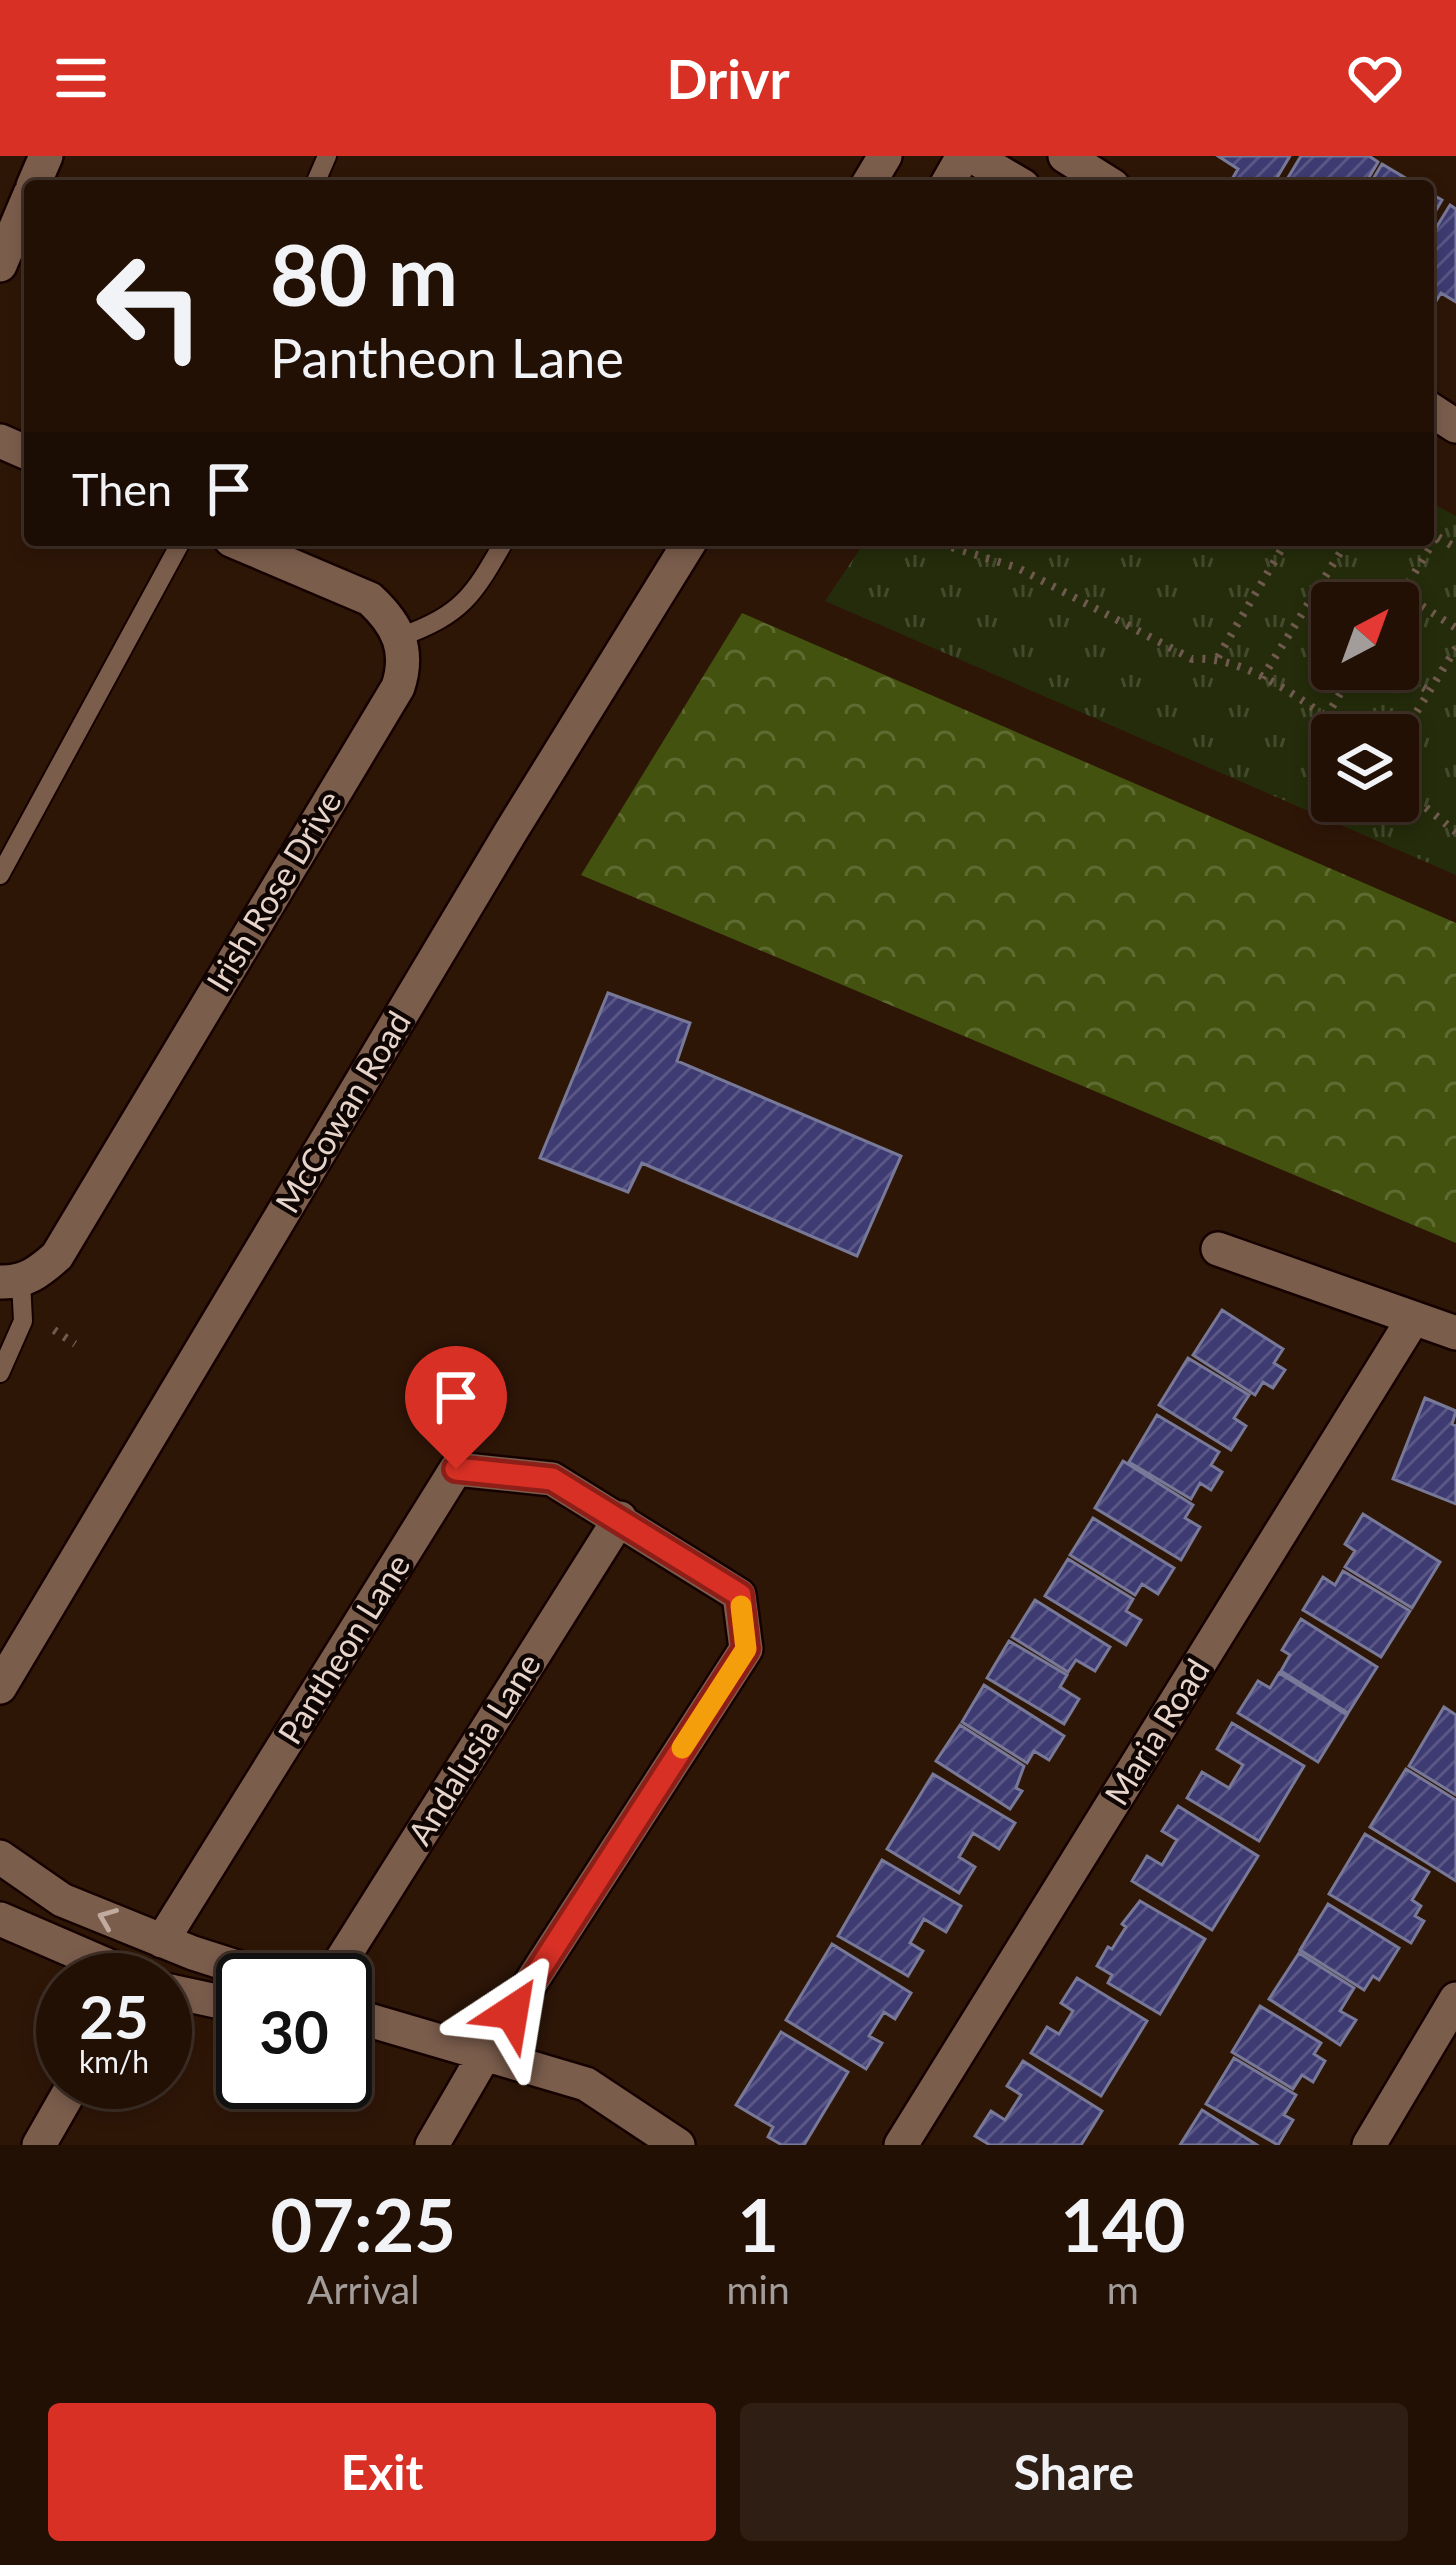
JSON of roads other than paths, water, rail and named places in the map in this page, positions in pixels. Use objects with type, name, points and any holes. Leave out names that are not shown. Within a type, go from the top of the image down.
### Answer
[{"type":"street","points":[[972,156],[1013,180]]},
{"type":"street","points":[[1066,156],[1104,180]]},
{"type":"street","points":[[0,265],[24,210]]},
{"type":"street","points":[[245,546],[370,599],[400,637]]},
{"type":"street","name":"McCowan Road","points":[[0,1687],[510,832],[687,546]]},
{"type":"street","name":"Irish Rose Drive","points":[[11,1281],[38,1273],[57,1256],[398,687],[405,663],[400,637]]},
{"type":"street","points":[[1218,1249],[1456,1333]]},
{"type":"street","name":"Maria Road","points":[[901,2145],[1413,1319]]},
{"type":"street","name":"Pantheon Lane","points":[[162,1941],[456,1469],[552,1479],[740,1595],[746,1649],[486,2052]]},
{"type":"street","name":"Andalusia Lane","points":[[346,1953],[620,1518]]},
{"type":"street","points":[[0,1857],[62,1900],[216,1960]]},
{"type":"street","points":[[0,1919],[78,1953]]},
{"type":"street","points":[[1369,2145],[1456,1999]]},
{"type":"street","points":[[372,2020],[586,2084],[678,2145]]},
{"type":"street","points":[[432,2145],[486,2052]]},
{"type":"street","points":[[39,2145],[60,2109]]},
{"type":"lane","points":[[0,874],[179,546]]},
{"type":"lane","points":[[400,637],[456,611],[501,546]]},
{"type":"lane","points":[[0,1373],[23,1321],[11,1281]]}]
